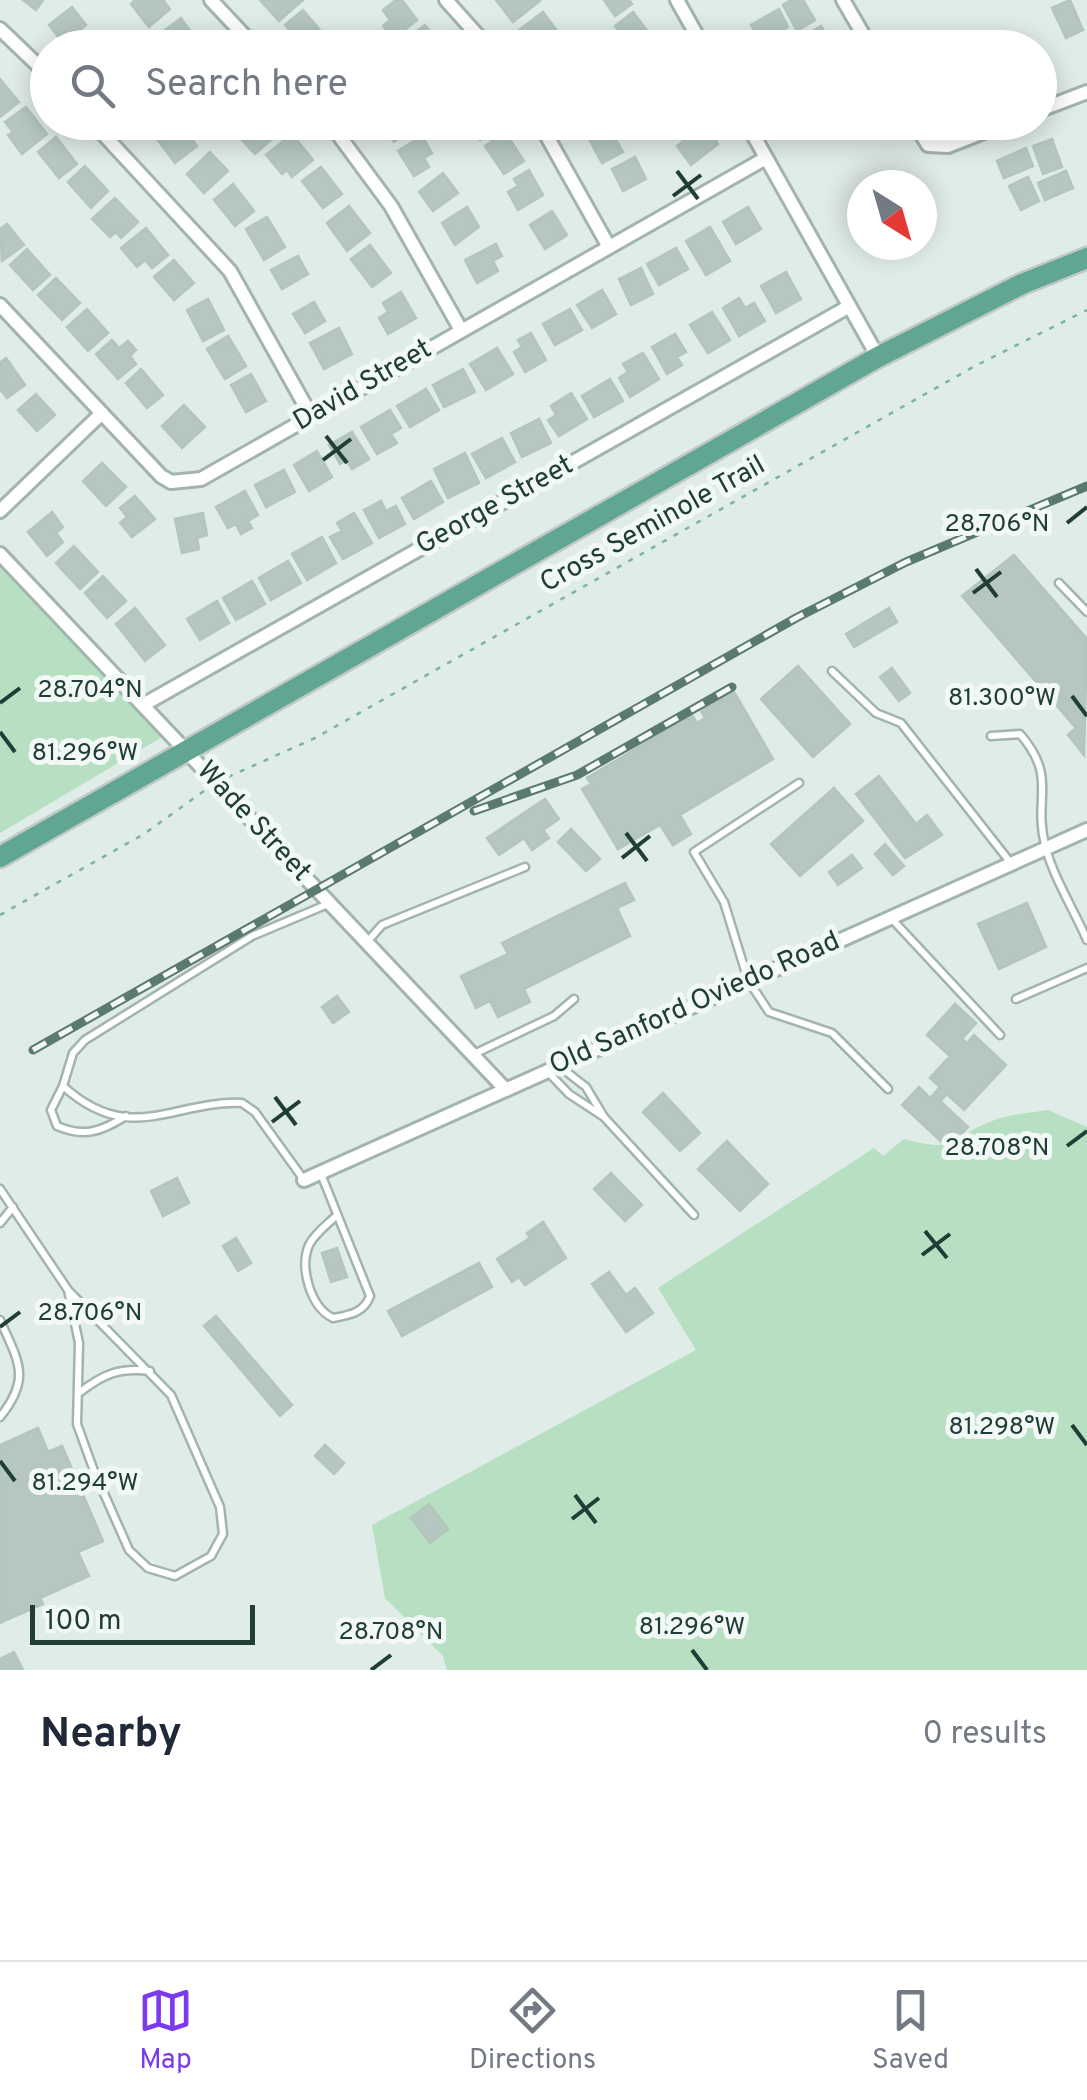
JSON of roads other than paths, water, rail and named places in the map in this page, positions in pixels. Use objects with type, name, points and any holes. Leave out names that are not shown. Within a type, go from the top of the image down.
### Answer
[{"type":"main road","points":[[0,857],[878,357],[1022,284],[1087,258]]},
{"type":"street","points":[[211,0],[239,30]]},
{"type":"street","points":[[446,0],[472,30]]},
{"type":"street","points":[[677,0],[694,30]]},
{"type":"street","points":[[843,0],[860,30]]},
{"type":"street","points":[[0,28],[30,57]]},
{"type":"street","points":[[1057,103],[1087,92]]},
{"type":"street","points":[[109,140],[230,270],[311,416]]},
{"type":"street","points":[[342,140],[392,206],[461,330]]},
{"type":"street","points":[[549,140],[610,247]]},
{"type":"street","points":[[756,140],[878,357]]},
{"type":"street","points":[[925,140],[928,145],[948,146],[963,140]]},
{"type":"street","name":"David Street","points":[[0,305],[162,476],[184,483],[201,479],[766,158]]},
{"type":"street","name":"George Street","points":[[142,705],[848,307]]},
{"type":"street","points":[[0,511],[102,413]]},
{"type":"street","name":"Wade Street","points":[[0,554],[506,1090]]},
{"type":"street","name":"Old Sanford Oviedo Road","points":[[304,1180],[1087,830]]},
{"type":"lane","points":[[1059,583],[1087,612]]},
{"type":"lane","points":[[832,671],[876,714],[901,723],[1010,863]]},
{"type":"lane","points":[[991,736],[1020,734],[1035,752],[1045,783],[1041,814],[1045,848],[1087,940]]},
{"type":"lane","points":[[800,783],[694,852],[732,919],[748,980],[769,1012],[832,1033],[888,1089]]},
{"type":"lane","points":[[366,943],[382,926],[525,867]]},
{"type":"lane","points":[[126,1116],[95,1133],[58,1126],[51,1110],[64,1086],[73,1053],[84,1040],[252,936],[330,904]]},
{"type":"lane","points":[[889,916],[1000,1035]]},
{"type":"lane","points":[[1016,999],[1087,968]]},
{"type":"lane","points":[[473,1054],[554,1016],[574,999]]},
{"type":"lane","points":[[553,1068],[569,1094],[604,1117]]},
{"type":"lane","points":[[553,1068],[586,1087],[604,1117],[694,1215]]},
{"type":"lane","points":[[64,1086],[78,1099],[126,1116],[161,1118],[242,1103],[255,1112],[304,1180]]},
{"type":"lane","points":[[320,1173],[337,1214],[370,1296],[367,1306],[334,1318],[316,1303],[306,1257],[318,1233],[337,1214]]},
{"type":"lane","points":[[0,1190],[68,1290],[171,1395],[220,1507],[223,1534],[211,1556],[175,1576],[148,1568],[129,1550],[77,1424],[79,1343],[68,1290]]},
{"type":"lane","points":[[0,1222],[13,1207]]},
{"type":"lane","points":[[0,1320],[21,1368],[16,1397],[0,1417]]},
{"type":"lane","points":[[78,1394],[102,1375],[128,1368],[151,1371]]},
{"type":"railway","points":[[33,1050],[796,618],[906,562],[1087,486]]},
{"type":"railway","points":[[474,811],[577,775],[732,687]]}]
